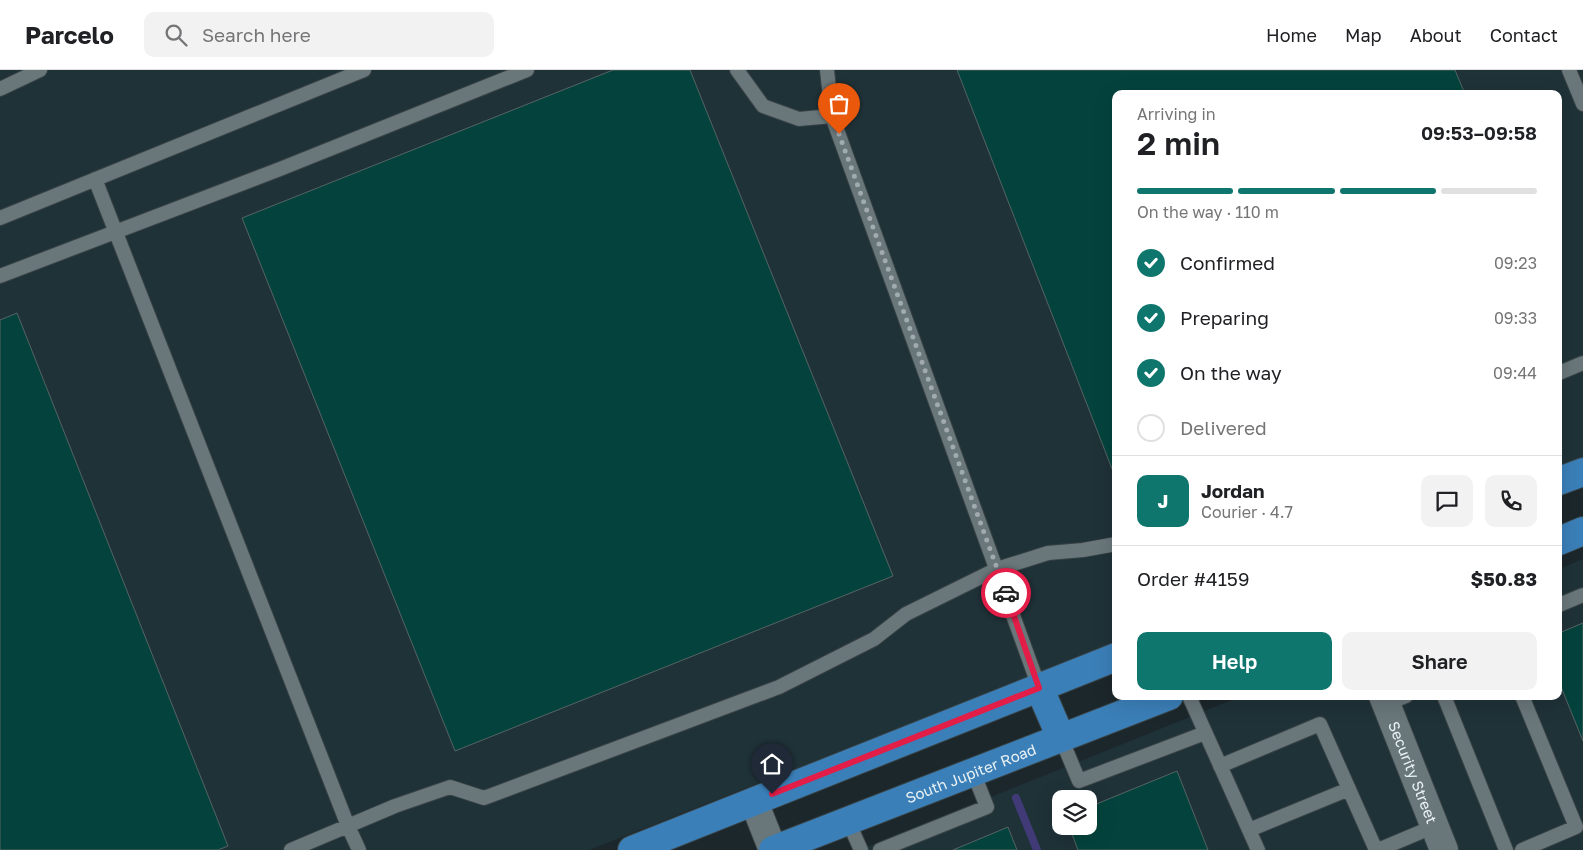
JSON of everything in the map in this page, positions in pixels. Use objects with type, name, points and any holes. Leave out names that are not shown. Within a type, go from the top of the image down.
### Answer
[{"type":"main road","points":[[1562,480],[1583,472]]},
{"type":"main road","points":[[1562,540],[1583,531]]},
{"type":"main road","points":[[632,850],[1112,659]]},
{"type":"main road","points":[[1039,688],[1061,738]]},
{"type":"main road","name":"South Jupiter Road","points":[[773,850],[1158,700]]},
{"type":"street","name":"Security Street","points":[[1392,700],[1440,838]]},
{"type":"street","points":[[754,802],[773,850]]},
{"type":"lane","points":[[0,89],[40,70]]},
{"type":"lane","points":[[0,218],[364,70]]},
{"type":"lane","points":[[0,276],[280,169],[527,70]]},
{"type":"lane","points":[[737,70],[763,106],[799,120],[832,116]]},
{"type":"lane","points":[[826,70],[832,116],[1039,688]]},
{"type":"lane","points":[[1569,70],[1583,104]]},
{"type":"lane","points":[[95,179],[359,850]]},
{"type":"lane","points":[[1562,372],[1583,363]]},
{"type":"lane","points":[[291,850],[395,806],[450,787],[484,798],[779,687],[874,639],[906,614],[997,570],[1048,553],[1083,550],[1112,545]]},
{"type":"lane","points":[[1562,604],[1583,595]]},
{"type":"lane","points":[[1191,700],[1258,850]]},
{"type":"lane","points":[[1446,700],[1506,850]]},
{"type":"lane","points":[[1522,850],[1576,827],[1524,700]]},
{"type":"lane","points":[[1220,766],[1320,724],[1377,850],[1440,838]]},
{"type":"lane","points":[[1061,738],[1079,781],[1205,732]]},
{"type":"lane","points":[[880,850],[987,807],[973,772]]},
{"type":"lane","points":[[1249,830],[1349,789]]},
{"type":"lane","points":[[848,821],[861,850]]},
{"type":"shaded area","points":[[0,70],[1583,70],[1583,457],[1562,465],[1562,90],[1112,90],[1112,644],[589,850],[0,850]]},
{"type":"shaded area","points":[[1583,559],[1583,850],[859,850],[1232,700],[1562,700],[1562,568]]},
{"type":"building","points":[[613,70],[690,70],[893,576],[455,751],[242,218]]},
{"type":"building","points":[[957,70],[1455,70],[1463,90],[1112,90],[1112,469]]},
{"type":"building","points":[[17,313],[228,846],[218,850],[0,850],[0,320]]},
{"type":"building","points":[[1583,623],[1583,741],[1562,689],[1562,632]]},
{"type":"building","points":[[1177,771],[1208,850],[1078,850],[1072,835],[1097,835],[1097,804]]},
{"type":"building","points":[[1008,827],[1017,850],[953,850]]},
{"type":"waterway","points":[[1016,798],[1037,850]]},
{"type":"way so far","points":[[839,134],[1006,593]]},
{"type":"route","points":[[772,794],[1039,688],[1006,593]]}]
